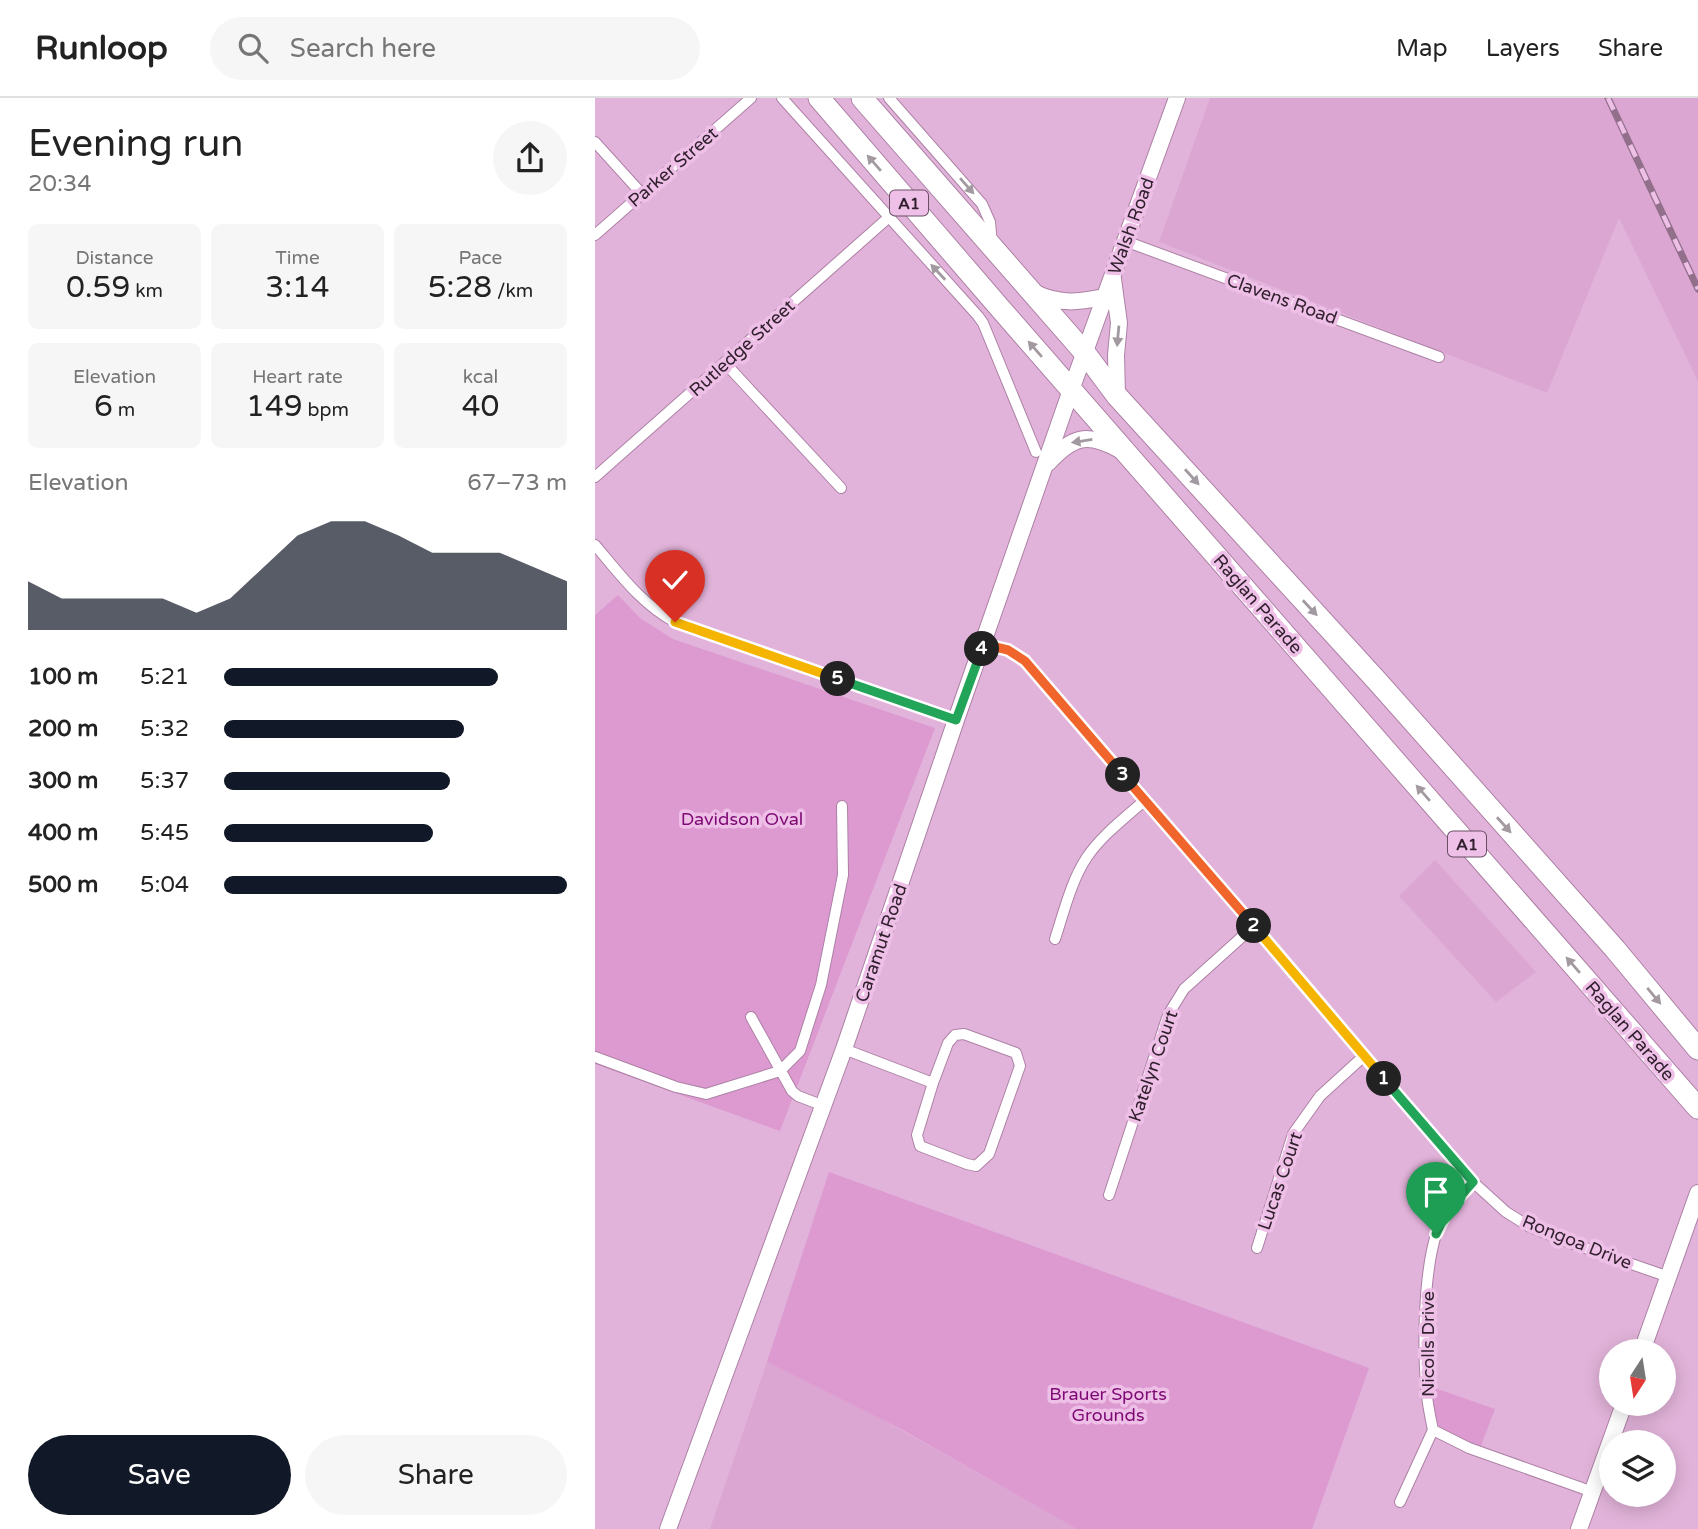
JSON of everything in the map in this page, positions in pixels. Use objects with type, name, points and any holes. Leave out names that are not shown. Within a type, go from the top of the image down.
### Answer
[{"type":"highway","name":"Raglan Parade","points":[[819,98],[1698,1108]]},
{"type":"highway","name":"Raglan Parade","points":[[862,98],[1085,353],[1117,396],[1387,692],[1615,949],[1698,1049]]},
{"type":"highway","points":[[999,307],[1028,287]]},
{"type":"main road","name":"Walsh Road","points":[[1085,353],[1177,98]]},
{"type":"main road","points":[[1113,277],[1119,323],[1116,355],[1117,396]]},
{"type":"main road","points":[[1028,287],[1051,300],[1076,302],[1105,297]]},
{"type":"main road","name":"Caramut Road","points":[[668,1529],[844,1049],[983,644],[1041,459],[1085,353]]},
{"type":"main road","points":[[1041,459],[1078,440],[1100,440],[1126,452]]},
{"type":"main road","points":[[1646,1339],[1697,1196]]},
{"type":"main road","points":[[1579,1529],[1620,1416]]},
{"type":"street","name":"Parker Street","points":[[595,235],[751,98]]},
{"type":"street","points":[[782,98],[982,323],[1041,459]]},
{"type":"street","points":[[889,98],[982,204],[990,222],[992,246]]},
{"type":"street","points":[[595,142],[642,194]]},
{"type":"street","name":"Rutledge Street","points":[[595,477],[888,218]]},
{"type":"street","name":"Clavens Road","points":[[1125,241],[1439,357]]},
{"type":"street","points":[[982,323],[999,307]]},
{"type":"street","points":[[725,363],[841,488]]},
{"type":"street","points":[[595,545],[641,598],[658,613],[675,622],[956,720]]},
{"type":"street","name":"Rongoa Drive","points":[[983,644],[1008,650],[1025,661],[1473,1182],[1506,1212],[1530,1227],[1669,1277]]},
{"type":"street","points":[[1055,939],[1085,859],[1101,840],[1145,800]]},
{"type":"street","points":[[595,1057],[676,1087],[706,1094],[780,1071],[800,1051],[821,985],[843,875],[842,806]]},
{"type":"street","name":"Katelyn Court","points":[[1109,1195],[1168,1014],[1184,989],[1254,926]]},
{"type":"street","points":[[751,1017],[792,1091],[824,1106]]},
{"type":"street","points":[[964,1034],[1016,1053],[1020,1066],[989,1154],[977,1166],[920,1146],[917,1135],[933,1083],[948,1043],[955,1035],[964,1034]]},
{"type":"street","points":[[844,1049],[933,1083]]},
{"type":"street","name":"Lucas Court","points":[[1257,1248],[1293,1134],[1320,1096],[1364,1056]]},
{"type":"street","name":"Nicolls Drive","points":[[1433,1430],[1426,1385],[1425,1316],[1430,1262],[1436,1234],[1447,1211],[1473,1182]]},
{"type":"street","points":[[1400,1502],[1433,1430],[1469,1448],[1593,1492]]},
{"type":"shaded area","points":[[1210,98],[1698,98],[1698,381],[1619,218],[1547,393],[1159,242]]},
{"type":"shaded area","points":[[1435,860],[1536,972],[1496,1002],[1399,896]]},
{"type":"shaded area","points":[[767,1362],[858,1406],[1078,1529],[710,1529]]},
{"type":"green space","name":"Davidson Oval","points":[[618,595],[640,618],[673,639],[935,728],[780,1131],[595,1064],[595,615]]},
{"type":"green space","name":"Brauer Sports Grounds","points":[[829,1172],[1369,1368],[1312,1529],[1077,1529],[901,1429],[767,1362]]},
{"type":"green space","points":[[1426,1385],[1495,1409],[1479,1451],[1433,1430]]},
{"type":"railway","points":[[1608,98],[1698,289]]},
{"type":"route","points":[[675,622],[956,720],[983,644],[1008,650],[1025,661],[1473,1182],[1447,1211],[1436,1234]]}]
